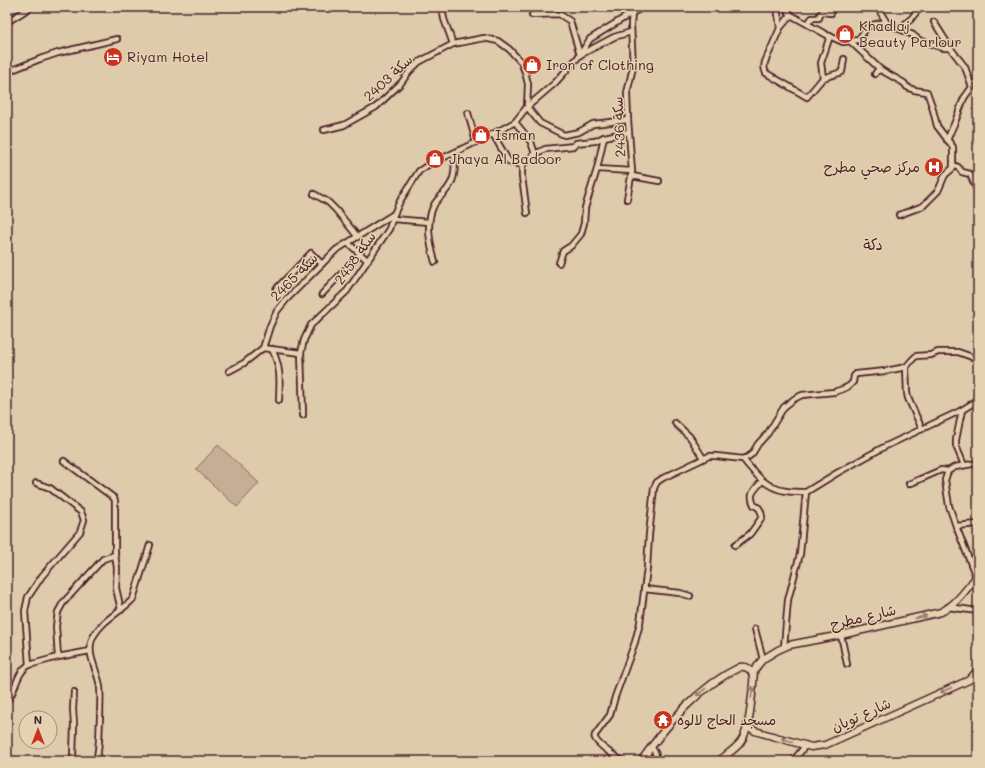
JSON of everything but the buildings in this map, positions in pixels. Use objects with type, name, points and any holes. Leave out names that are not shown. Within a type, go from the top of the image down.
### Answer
[{"type":"main road","name":"شارع مطرح","points":[[763,659],[795,644],[937,613],[948,608],[955,602],[977,576]]},
{"type":"main road","points":[[719,761],[740,743],[744,735],[747,726],[756,668],[763,659]]},
{"type":"main road","points":[[641,761],[686,705],[716,682],[738,668],[744,666],[752,671],[754,678]]},
{"type":"main road","name":"شارع تويان","points":[[747,726],[755,732],[811,747],[825,745],[969,680],[978,670]]},
{"type":"street","points":[[7,22],[31,7]]},
{"type":"street","points":[[442,7],[444,18],[453,44]]},
{"type":"street","points":[[580,55],[590,39],[644,7]]},
{"type":"street","points":[[777,7],[780,28]]},
{"type":"street","points":[[785,7],[791,15],[843,42],[858,40],[868,26],[886,22]]},
{"type":"street","points":[[807,24],[812,18],[819,18],[822,12],[831,13],[831,7]]},
{"type":"street","points":[[877,7],[886,22],[913,35],[919,40],[943,48],[950,48]]},
{"type":"street","points":[[900,29],[912,18],[916,11],[924,7]]},
{"type":"street","name":"سكة 2436","points":[[559,263],[563,251],[572,246],[581,234],[584,223],[585,208],[597,169],[632,173],[627,93],[633,67],[631,32],[632,13]]},
{"type":"street","points":[[532,15],[559,14],[570,21],[580,55]]},
{"type":"street","points":[[791,15],[780,28],[764,65],[764,71],[766,73],[807,97],[823,78],[842,72],[844,59]]},
{"type":"street","points":[[934,22],[950,48],[965,67],[972,87],[964,98],[947,140]]},
{"type":"street","points":[[580,55],[614,37],[631,32]]},
{"type":"street","points":[[823,78],[821,63],[830,36]]},
{"type":"street","name":"سكة 2403","points":[[324,130],[344,125],[376,107],[401,83],[419,62],[453,44],[484,38],[498,41],[509,49],[521,62],[528,84],[527,107]]},
{"type":"street","points":[[7,72],[58,53],[117,39]]},
{"type":"street","points":[[850,41],[881,70],[904,83],[907,87],[914,90],[927,92],[937,126],[953,147],[953,168],[945,175],[938,191],[923,206],[899,215]]},
{"type":"street","name":"سكة 2458","points":[[303,415],[301,353],[304,340],[311,325],[347,291],[367,260],[390,229],[400,200],[419,171],[428,165],[515,122],[527,107],[555,84],[580,55]]},
{"type":"street","points":[[875,74],[877,71],[881,70]]},
{"type":"street","points":[[527,107],[540,123],[564,135],[579,132],[593,124],[628,120]]},
{"type":"street","points":[[468,113],[476,142]]},
{"type":"street","points":[[515,122],[531,142],[535,154]]},
{"type":"street","points":[[527,213],[522,177],[522,165],[535,154],[545,149],[574,146],[576,143],[595,141],[604,137],[629,132]]},
{"type":"street","points":[[493,134],[509,162],[522,165]]},
{"type":"street","points":[[597,169],[604,137]]},
{"type":"street","points":[[435,262],[430,243],[429,222],[434,204],[449,187],[455,170],[454,153]]},
{"type":"street","points":[[953,165],[958,167],[962,172],[970,174],[976,181],[978,193]]},
{"type":"street","points":[[627,199],[632,173],[659,181]]},
{"type":"street","points":[[314,194],[328,202],[358,237]]},
{"type":"street","name":"سكة 2465","points":[[263,348],[270,326],[277,311],[286,300],[336,250],[394,214]]},
{"type":"street","points":[[393,219],[429,222]]},
{"type":"street","points":[[348,243],[367,260]]},
{"type":"street","points":[[276,289],[311,253],[322,264]]},
{"type":"street","points":[[322,294],[360,254]]},
{"type":"street","points":[[229,371],[244,363],[263,348],[301,353]]},
{"type":"street","points":[[272,349],[277,360],[280,373],[279,400]]},
{"type":"street","points":[[622,761],[607,750],[594,737],[610,715],[615,697],[636,642],[647,568],[654,488],[656,482],[709,456],[743,459],[748,457],[768,433],[784,407],[802,395],[834,392],[843,389],[853,382],[856,374],[906,367],[916,356],[929,355],[938,352],[958,352],[972,357]]},
{"type":"street","points":[[906,367],[908,398],[922,429]]},
{"type":"street","points":[[743,459],[762,481],[786,491],[806,492],[884,447],[962,410],[978,400]]},
{"type":"street","points":[[962,410],[956,446],[964,465]]},
{"type":"street","points":[[675,424],[690,437],[703,458]]},
{"type":"street","points":[[64,461],[114,498],[115,555],[117,568],[116,588],[121,610]]},
{"type":"street","points":[[909,484],[941,470],[948,471],[955,467],[978,463]]},
{"type":"street","points":[[948,471],[945,480],[949,506],[977,576]]},
{"type":"street","points":[[734,545],[750,534],[762,517],[759,508],[754,506],[751,494],[762,481]]},
{"type":"street","points":[[29,665],[25,611],[28,597],[42,576],[80,532],[84,520],[81,512],[50,488],[36,483]]},
{"type":"street","points":[[784,648],[788,600],[800,554],[806,492]]},
{"type":"street","points":[[956,526],[978,524]]},
{"type":"street","points":[[96,761],[99,749],[100,688],[99,680],[91,657],[91,642],[97,631],[133,599],[150,545]]},
{"type":"street","points":[[58,657],[56,626],[58,612],[63,603],[103,559],[115,555]]},
{"type":"street","points":[[644,589],[680,593],[690,596]]},
{"type":"street","points":[[948,608],[978,611]]},
{"type":"street","points":[[755,629],[763,659]]},
{"type":"street","points":[[841,635],[847,664]]},
{"type":"street","points":[[7,700],[10,698],[22,670],[29,665],[58,657],[90,651]]},
{"type":"street","points":[[74,692],[73,757],[75,761]]},
{"type":"street","points":[[794,761],[806,745]]},
{"type":"street","points":[[651,747],[655,751],[656,761]]},
{"type":"shaded area","points":[[218,445],[259,483],[237,507],[196,469]]},
{"type":"place","name":"Khadlaj Beauty Parlour","points":[[845,34]]},
{"type":"place","name":"Riyam Hotel","points":[[113,57]]},
{"type":"place","name":"Iron of Clothing","points":[[532,65]]},
{"type":"place","name":"Isman","points":[[481,135]]},
{"type":"place","name":"Jhaya Al Badoor","points":[[435,159]]},
{"type":"place","name":"مركز صحي مطرح","points":[[934,167]]},
{"type":"place","name":"مسجد الحاج لالوه","points":[[663,720]]},
{"type":"district","name":"دكة","points":[[873,245]]}]
